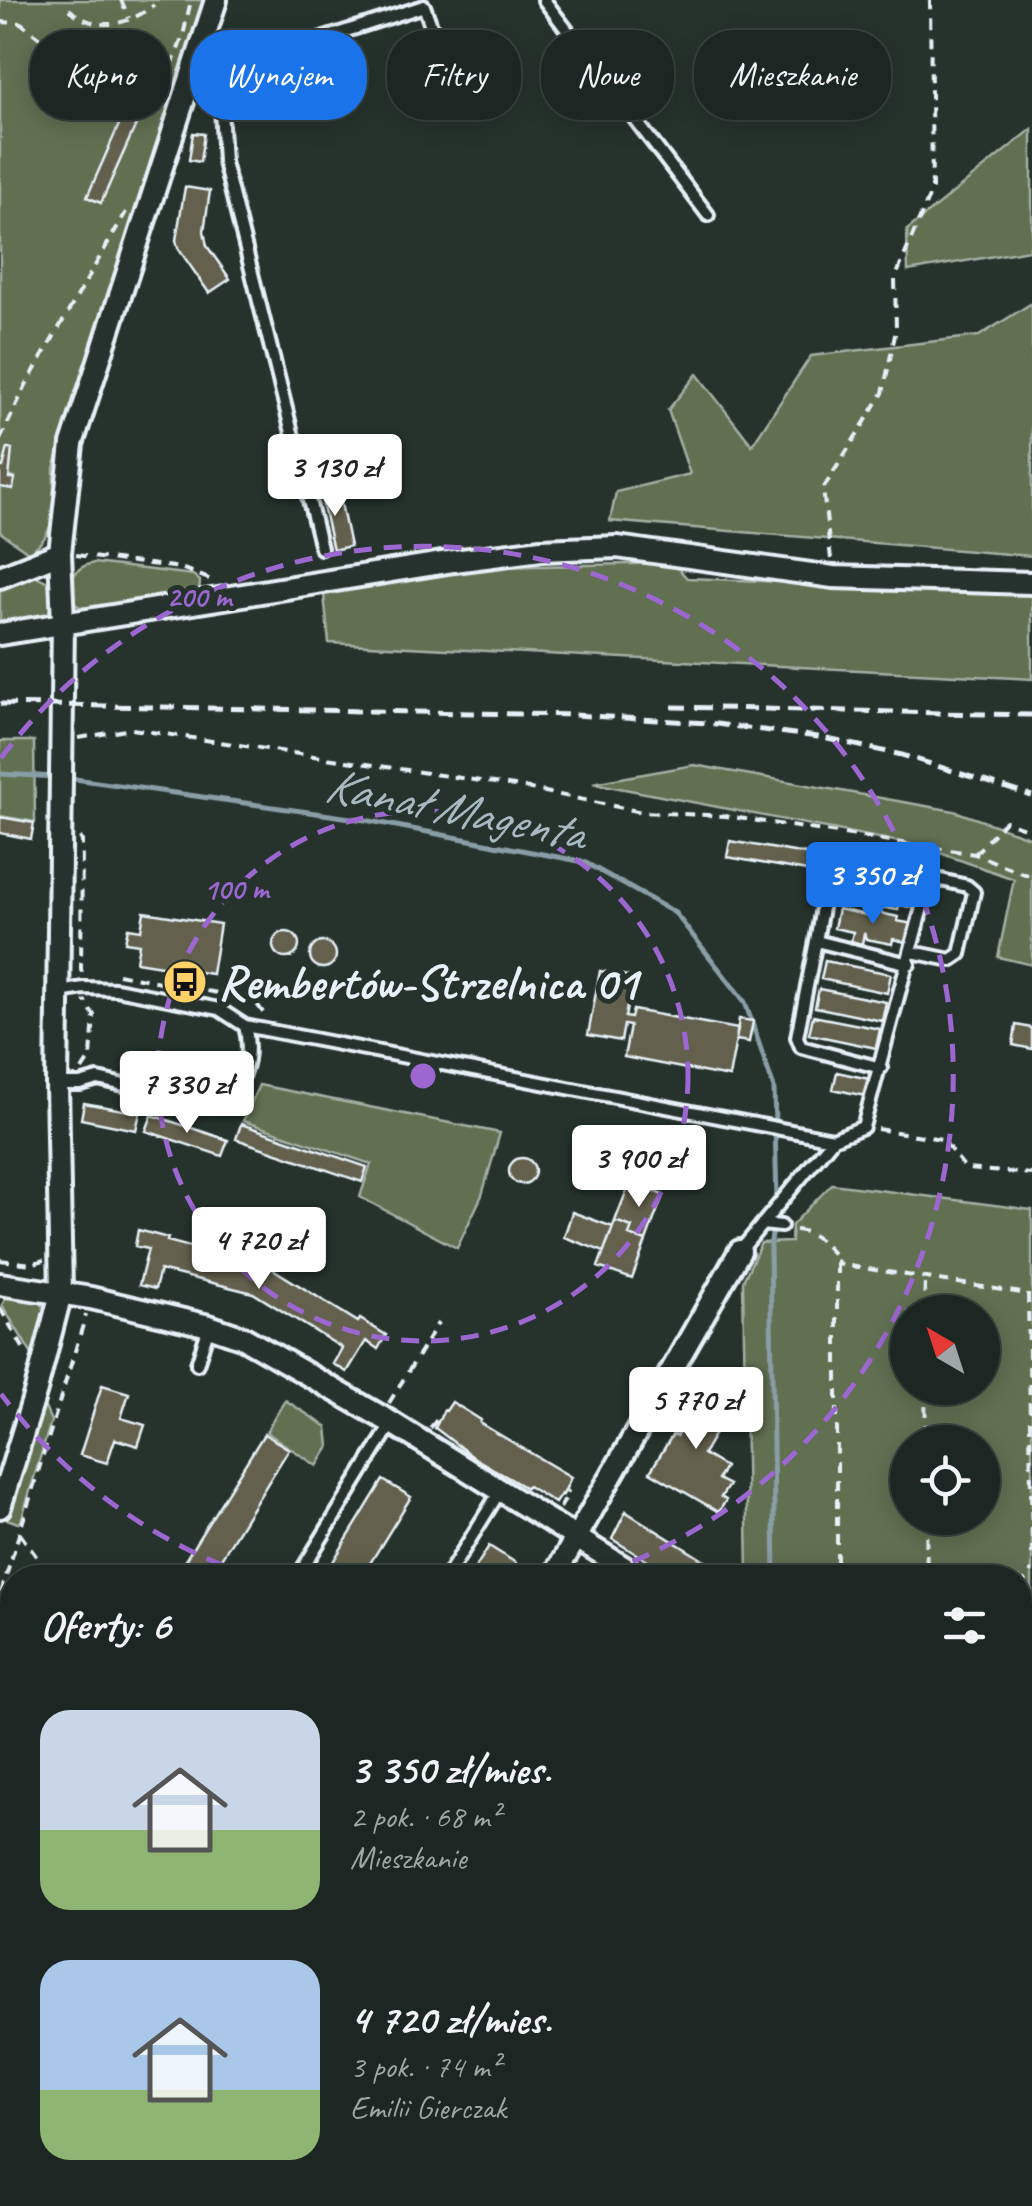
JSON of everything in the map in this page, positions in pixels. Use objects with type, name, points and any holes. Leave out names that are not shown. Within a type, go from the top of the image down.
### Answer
[{"type":"street","points":[[207,30],[216,0]]},
{"type":"street","points":[[5,1516],[60,1292],[56,1084],[60,553],[72,444],[190,83]]},
{"type":"street","points":[[0,634],[541,550],[617,547],[833,577],[1032,584]]},
{"type":"street","points":[[0,577],[60,553]]},
{"type":"street","points":[[560,1565],[740,1250]]},
{"type":"street","points":[[0,1285],[91,1298],[209,1326],[263,1348],[390,1415],[620,1565]]},
{"type":"lane","points":[[544,0],[708,216]]},
{"type":"lane","points":[[349,30],[424,6],[433,30]]},
{"type":"lane","points":[[222,120],[224,162],[321,548]]},
{"type":"lane","points":[[740,1250],[833,1139],[866,1121],[882,1068],[912,952],[927,889],[921,876],[838,863],[829,870],[797,1037],[801,1047],[882,1068]]},
{"type":"lane","points":[[912,952],[951,960],[960,954],[974,892],[967,886],[940,880],[927,889]]},
{"type":"lane","points":[[816,941],[908,964]]},
{"type":"lane","points":[[59,992],[116,989],[219,1009],[246,1026],[833,1139]]},
{"type":"lane","points":[[56,1084],[98,1079],[170,1098],[210,1105],[222,1102],[233,1094],[240,1081],[250,1044],[246,1026]]},
{"type":"lane","points":[[762,1224],[787,1228]]},
{"type":"lane","points":[[197,1364],[209,1326]]},
{"type":"lane","points":[[305,1565],[390,1415]]},
{"type":"lane","points":[[454,1565],[500,1490]]},
{"type":"path","points":[[121,0],[130,20]]},
{"type":"path","points":[[170,72],[190,0]]},
{"type":"path","points":[[833,577],[823,489],[883,393],[896,330],[895,279],[932,189],[930,0]]},
{"type":"path","points":[[69,9],[79,18],[101,25],[130,20],[154,5]]},
{"type":"path","points":[[0,22],[21,23],[30,30]]},
{"type":"path","points":[[170,108],[180,114]]},
{"type":"path","points":[[0,440],[26,385],[129,206]]},
{"type":"path","points":[[60,553],[180,568],[240,595]]},
{"type":"path","points":[[59,740],[132,730],[521,787],[642,812],[725,816],[975,854],[1032,877]]},
{"type":"path","points":[[975,854],[1005,821],[1032,831]]},
{"type":"path","points":[[73,826],[82,841],[84,1002],[94,1015],[91,1056],[82,1066],[80,1084]]},
{"type":"path","points":[[866,1121],[942,1140],[966,1169],[1032,1174]]},
{"type":"path","points":[[787,1228],[806,1230],[838,1260],[837,1565]]},
{"type":"path","points":[[0,1260],[31,1264],[60,1254]]},
{"type":"path","points":[[837,1264],[1028,1294],[1032,1554]]},
{"type":"path","points":[[924,1280],[924,1295]]},
{"type":"path","points":[[10,1565],[91,1298]]},
{"type":"path","points":[[390,1415],[438,1324]]},
{"type":"path","points":[[427,1432],[440,1415]]},
{"type":"path","points":[[556,1515],[569,1493],[566,1491]]},
{"type":"path","points":[[5,1516],[43,1565]]},
{"type":"path","points":[[926,1535],[927,1565]]},
{"type":"green space","points":[[0,0],[204,0],[194,30],[190,30],[190,44],[170,106],[170,30],[30,30],[30,120],[166,120],[54,468],[50,526],[38,545],[28,552],[0,532]]},
{"type":"green space","points":[[1032,129],[1029,250],[908,271],[907,230]]},
{"type":"green space","points":[[1032,303],[1032,556],[610,521],[616,492],[690,474],[668,410],[697,374],[752,445],[811,356],[979,336]]},
{"type":"green space","points":[[94,563],[193,575],[200,581],[199,593],[93,612],[76,605],[71,590],[77,571]]},
{"type":"green space","points":[[673,563],[687,578],[1032,592],[1032,679],[329,643],[324,595],[450,568]]},
{"type":"green space","points":[[32,574],[48,582],[53,595],[49,612],[32,621],[0,627],[0,586]]},
{"type":"green space","points":[[0,741],[34,741],[35,822],[0,816]]},
{"type":"green space","points":[[694,765],[954,811],[1032,838],[1032,965],[998,957],[1014,879],[920,846],[593,783]]},
{"type":"green space","points":[[259,1085],[500,1133],[482,1195],[457,1248],[360,1197],[371,1164],[243,1121]]},
{"type":"green space","points":[[832,1184],[1032,1210],[1032,1565],[748,1565],[743,1281],[761,1243],[791,1242],[792,1225]]},
{"type":"green space","points":[[9,1292],[37,1299],[46,1309],[34,1358],[2,1305]]},
{"type":"green space","points":[[285,1400],[327,1427],[329,1447],[317,1466],[266,1432]]},
{"type":"green space","points":[[42,1401],[51,1421],[18,1523],[7,1519]]},
{"type":"building","points":[[121,120],[138,120],[101,203],[87,197]]},
{"type":"building","points":[[193,133],[204,134],[200,162],[189,160]]},
{"type":"building","points":[[185,187],[210,191],[204,231],[207,246],[230,279],[209,293],[176,240]]},
{"type":"building","points":[[8,448],[12,449],[9,478],[15,478],[13,489],[0,487],[0,466],[3,467]]},
{"type":"building","points":[[338,489],[350,546],[333,550],[320,493]]},
{"type":"building","points":[[0,817],[34,823],[31,839],[0,833]]},
{"type":"building","points":[[730,841],[817,856],[813,872],[727,857]]},
{"type":"building","points":[[844,875],[877,882],[878,877],[904,882],[903,886],[920,890],[916,908],[873,906],[874,901],[840,895]]},
{"type":"building","points":[[838,909],[871,916],[872,911],[913,924],[909,943],[866,939],[864,933],[862,944],[851,941],[853,932],[834,928]]},
{"type":"building","points":[[144,912],[220,924],[212,974],[136,962],[139,944],[125,942],[128,928],[141,930]]},
{"type":"building","points":[[286,932],[295,936],[299,945],[295,954],[286,958],[277,954],[273,945],[277,936]]},
{"type":"building","points":[[323,942],[332,946],[336,955],[332,964],[323,968],[314,964],[310,955],[314,946]]},
{"type":"building","points":[[825,961],[891,974],[887,993],[821,979]]},
{"type":"building","points":[[600,971],[633,977],[625,1017],[631,1018],[633,1010],[738,1029],[729,1077],[624,1057],[630,1026],[624,1025],[621,1041],[588,1035]]},
{"type":"building","points":[[819,989],[886,1002],[882,1021],[815,1007]]},
{"type":"building","points":[[813,1016],[880,1029],[876,1048],[809,1034]]},
{"type":"building","points":[[739,1019],[753,1021],[749,1042],[736,1040]]},
{"type":"building","points":[[1016,1025],[1032,1028],[1032,1049],[1013,1045]]},
{"type":"building","points":[[837,1072],[869,1079],[865,1096],[833,1089]]},
{"type":"building","points":[[84,1103],[140,1113],[136,1130],[81,1119]]},
{"type":"building","points":[[152,1115],[228,1140],[222,1156],[146,1131]]},
{"type":"building","points":[[241,1124],[367,1167],[362,1182],[236,1139]]},
{"type":"building","points":[[522,1158],[531,1162],[535,1171],[531,1180],[522,1184],[513,1180],[509,1171],[513,1162]]},
{"type":"building","points":[[630,1182],[663,1195],[646,1241],[629,1235],[632,1227],[615,1221]]},
{"type":"building","points":[[572,1212],[613,1227],[604,1252],[564,1237]]},
{"type":"building","points":[[615,1221],[632,1227],[629,1235],[646,1241],[632,1279],[598,1267]]},
{"type":"building","points":[[138,1230],[271,1268],[386,1335],[378,1349],[366,1341],[347,1372],[333,1364],[342,1348],[253,1293],[160,1270],[155,1289],[139,1285],[148,1249],[135,1246]]},
{"type":"building","points":[[102,1385],[129,1393],[121,1418],[145,1425],[138,1446],[115,1439],[107,1463],[80,1455]]},
{"type":"building","points":[[701,1385],[728,1401],[723,1410],[727,1412],[703,1454],[725,1467],[718,1479],[729,1485],[721,1497],[726,1500],[719,1512],[650,1472],[673,1434],[677,1436],[686,1420],[682,1418]]},
{"type":"building","points":[[452,1402],[571,1477],[563,1495],[555,1503],[526,1488],[473,1457],[435,1428]]},
{"type":"building","points":[[264,1434],[289,1449],[217,1565],[182,1565]]},
{"type":"building","points":[[383,1480],[411,1497],[369,1565],[331,1565]]},
{"type":"building","points":[[626,1511],[711,1565],[654,1565],[612,1539]]},
{"type":"building","points":[[489,1546],[516,1563],[515,1565],[477,1565]]},
{"type":"waterway","name":"Kanał Magenta","points":[[0,774],[57,777]]},
{"type":"waterway","name":"Kanał Magenta","points":[[68,778],[365,820],[584,862],[675,913],[745,1002],[774,1088],[777,1200]]},
{"type":"waterway","name":"Kanał Magenta","points":[[775,1565],[770,1247],[776,1211]]},
{"type":"railway","points":[[0,704],[574,715],[708,723],[818,737],[902,755],[1032,796]]},
{"type":"railway","points":[[672,707],[1032,715]]},
{"type":"place","name":"Rembertów-Strzelnica 01","points":[[185,982]]}]
